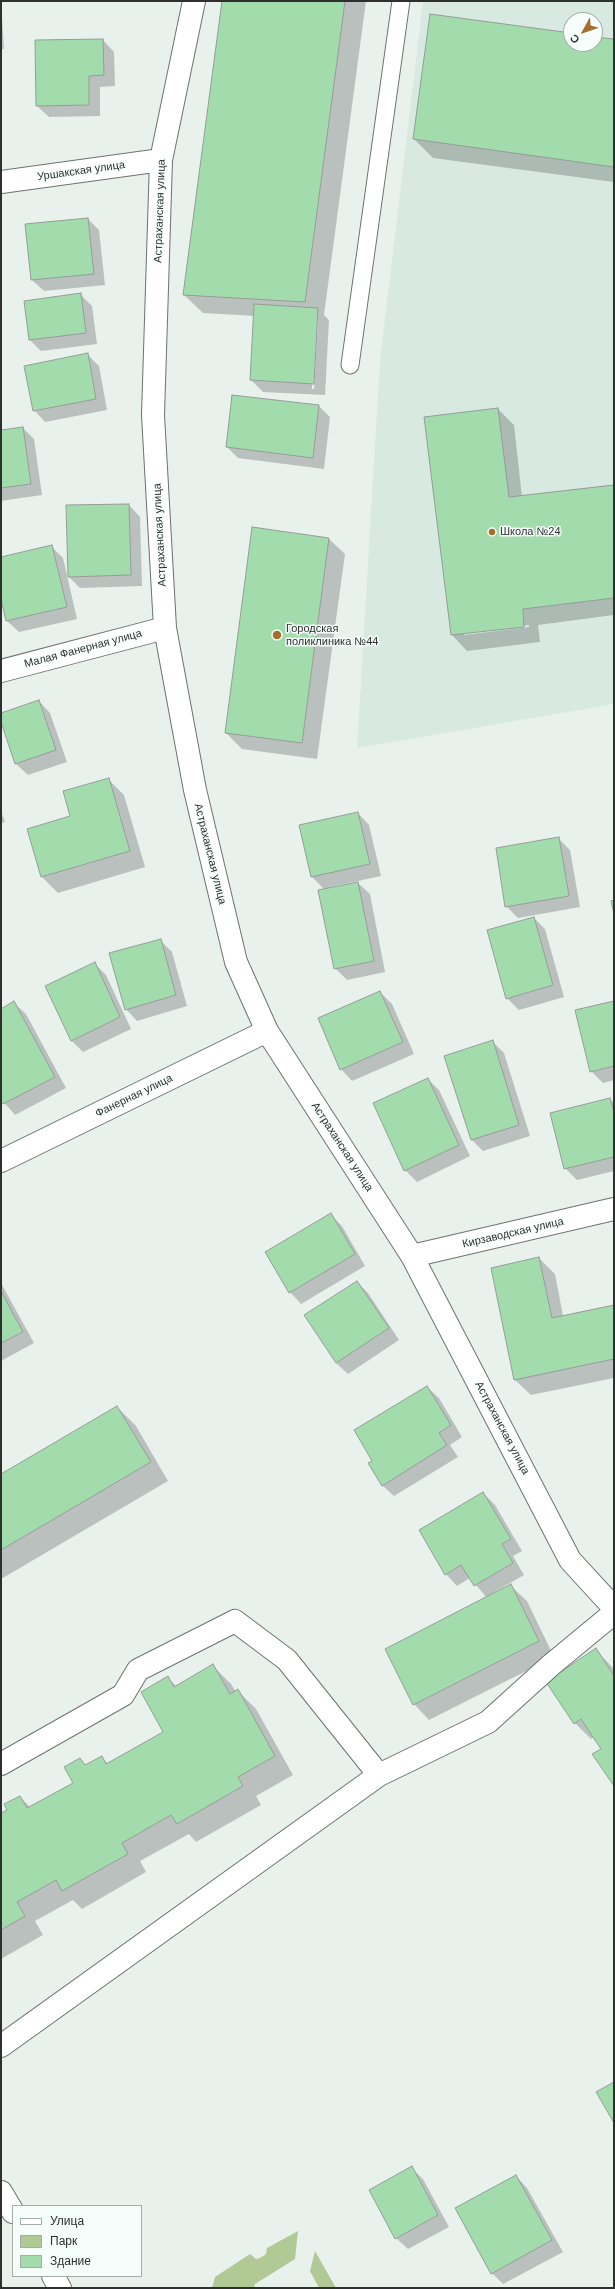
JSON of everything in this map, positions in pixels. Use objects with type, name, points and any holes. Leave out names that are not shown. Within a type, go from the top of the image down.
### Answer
[{"type":"street","name":"Астраханская улица","points":[[194,1],[161,160],[153,415],[165,628],[195,790],[236,962],[267,1031],[412,1256],[570,1560],[614,1608]]},
{"type":"street","name":"Уршакская улица","points":[[1,182],[161,160]]},
{"type":"street","name":"Малая Фанерная улица","points":[[1,671],[165,628]]},
{"type":"street","name":"Фанерная улица","points":[[1,1161],[267,1031]]},
{"type":"street","name":"Кирзаводская улица","points":[[412,1256],[614,1209]]},
{"type":"street","points":[[1,2046],[379,1775],[488,1722],[551,1665],[614,1613]]},
{"type":"street","points":[[1,1764],[123,1695],[138,1670],[235,1621],[288,1660],[379,1775]]},
{"type":"street","points":[[1,2192],[12,2210]]},
{"type":"street","points":[[54,2277],[60,2288]]},
{"type":"lane","points":[[350,365],[401,1]]},
{"type":"shaded area","name":"Школа №24","points":[[423,1],[614,1],[614,704],[357,748],[380,360]]},
{"type":"green space","points":[[298,2231],[295,2259],[255,2284],[254,2288],[212,2288],[215,2277],[250,2254],[256,2259],[260,2258],[266,2254],[267,2248]]},
{"type":"green space","points":[[315,2251],[336,2288],[319,2288],[310,2271]]},
{"type":"building","points":[[222,1],[345,1],[305,302],[183,295]]},
{"type":"building","points":[[430,14],[563,32],[563,52],[603,52],[603,38],[614,39],[614,167],[413,139]]},
{"type":"building","points":[[103,39],[104,75],[89,76],[89,105],[36,106],[35,40]]},
{"type":"building","points":[[88,218],[94,274],[31,280],[25,224]]},
{"type":"building","points":[[81,293],[86,333],[29,340],[24,301]]},
{"type":"building","points":[[254,304],[318,308],[314,384],[250,380]]},
{"type":"building","points":[[88,353],[96,399],[33,411],[24,366]]},
{"type":"building","points":[[232,395],[319,405],[313,458],[226,447]]},
{"type":"building","points":[[498,408],[509,497],[614,485],[614,598],[523,609],[524,627],[451,635],[424,417]]},
{"type":"building","points":[[23,427],[31,484],[1,488],[1,430]]},
{"type":"building","points":[[129,504],[131,575],[68,577],[66,505]]},
{"type":"building","name":"Городская поликлиника №44","points":[[252,527],[329,538],[302,743],[225,733]]},
{"type":"building","points":[[52,545],[67,607],[6,621],[1,599],[1,557]]},
{"type":"building","points":[[39,700],[56,750],[15,764],[1,722],[1,713]]},
{"type":"building","points":[[109,778],[130,851],[41,877],[27,829],[70,816],[63,791]]},
{"type":"building","points":[[358,812],[370,864],[311,877],[299,825]]},
{"type":"building","points":[[559,837],[569,896],[505,907],[496,848]]},
{"type":"building","points":[[358,882],[374,961],[334,969],[318,890]]},
{"type":"building","points":[[614,900],[614,914],[611,901]]},
{"type":"building","points":[[534,917],[553,985],[506,999],[487,930]]},
{"type":"building","points":[[161,939],[176,995],[125,1010],[109,953]]},
{"type":"building","points":[[95,962],[120,1017],[71,1041],[45,986]]},
{"type":"building","points":[[380,991],[403,1042],[340,1070],[318,1018]]},
{"type":"building","points":[[14,1001],[55,1077],[3,1104],[1,1101],[1,1009]]},
{"type":"building","points":[[614,1001],[614,1066],[590,1072],[575,1010]]},
{"type":"building","points":[[493,1040],[519,1125],[471,1140],[444,1056]]},
{"type":"building","points":[[428,1078],[459,1145],[404,1171],[373,1103]]},
{"type":"building","points":[[610,1098],[614,1113],[614,1157],[564,1169],[550,1113]]},
{"type":"building","points":[[331,1213],[355,1254],[289,1293],[265,1252]]},
{"type":"building","points":[[539,1257],[552,1318],[614,1305],[614,1359],[514,1380],[491,1268]]},
{"type":"building","points":[[357,1281],[389,1328],[336,1363],[304,1315]]},
{"type":"building","points":[[1,1291],[23,1332],[1,1343]]},
{"type":"building","points":[[427,1386],[451,1425],[439,1433],[447,1445],[382,1486],[368,1463],[372,1461],[354,1430]]},
{"type":"building","points":[[117,1406],[151,1462],[1,1550],[1,1474]]},
{"type":"building","points":[[483,1492],[511,1539],[502,1544],[513,1563],[474,1586],[461,1565],[445,1575],[419,1530]]},
{"type":"building","points":[[511,1584],[539,1641],[413,1705],[385,1649]]},
{"type":"building","points":[[596,1648],[614,1676],[614,1786],[592,1754],[601,1749],[581,1719],[574,1724],[546,1682]]},
{"type":"building","points":[[213,1664],[230,1694],[238,1689],[275,1756],[238,1777],[243,1786],[177,1824],[171,1815],[122,1843],[128,1854],[62,1891],[56,1880],[17,1902],[25,1916],[1,1930],[1,1813],[7,1810],[4,1804],[20,1796],[27,1808],[73,1783],[64,1767],[80,1758],[85,1765],[102,1756],[106,1764],[163,1732],[141,1692],[168,1676],[174,1687]]},
{"type":"building","points":[[614,2082],[614,2123],[596,2092]]},
{"type":"building","points":[[412,2166],[438,2215],[395,2239],[369,2190]]},
{"type":"building","points":[[516,2175],[552,2240],[491,2274],[455,2208]]},
{"type":"place","name":"Школа №24","points":[[492,532]]},
{"type":"place","name":"Городская поликлиника №44","points":[[277,635]]}]
